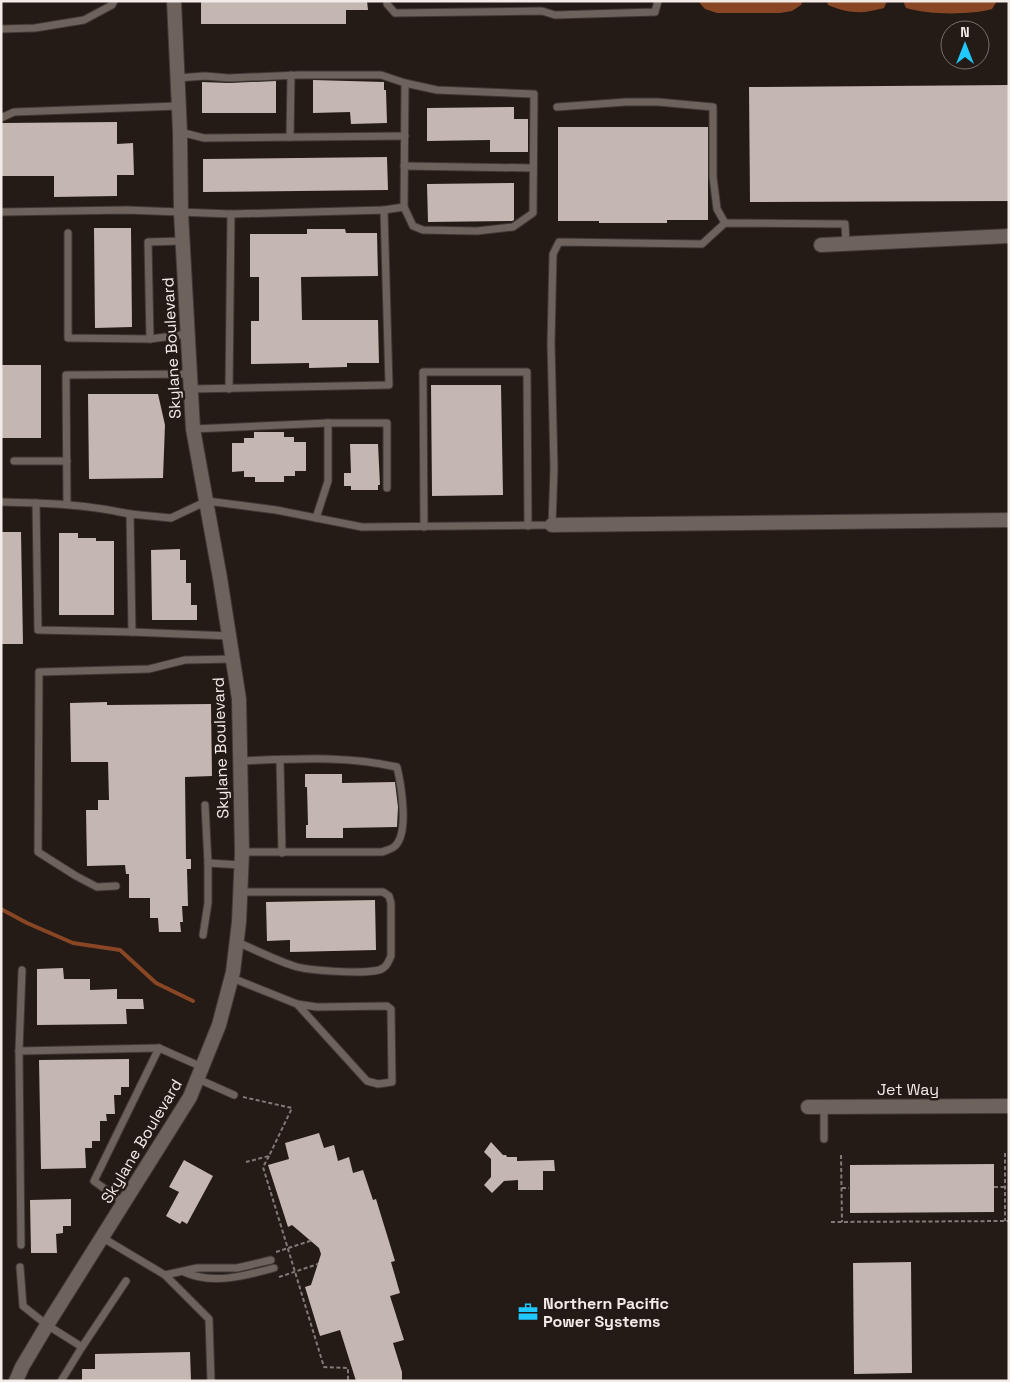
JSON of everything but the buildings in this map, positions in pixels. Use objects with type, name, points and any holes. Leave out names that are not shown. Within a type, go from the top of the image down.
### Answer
[{"type":"street","name":"Skylane Boulevard","points":[[16,1381],[22,1367],[47,1325],[190,1097],[219,1025],[232,978],[237,942],[242,859],[239,699],[207,501],[193,429],[182,241],[180,132],[174,1]]},
{"type":"street","points":[[821,245],[1009,236]]},
{"type":"street","points":[[552,525],[1009,520]]},
{"type":"street","name":"Jet Way","points":[[808,1107],[1009,1106]]},
{"type":"lane","points":[[1,29],[35,28],[84,20],[114,1]]},
{"type":"lane","points":[[387,1],[387,4],[395,12],[542,11],[555,15],[655,12],[658,1]]},
{"type":"lane","points":[[290,137],[291,75]]},
{"type":"lane","points":[[177,78],[205,76],[229,78],[291,75],[380,75],[437,90],[534,94],[533,213],[513,226],[477,231],[423,230],[412,226],[404,207],[405,83]]},
{"type":"lane","points":[[557,107],[650,102],[713,107],[713,176],[717,208],[725,224]]},
{"type":"lane","points":[[1,118],[14,112],[178,106]]},
{"type":"lane","points":[[180,132],[204,138],[405,136]]},
{"type":"lane","points":[[404,166],[534,168]]},
{"type":"lane","points":[[1,212],[127,210],[231,214],[384,210],[404,207]]},
{"type":"lane","points":[[191,389],[389,385],[384,210]]},
{"type":"lane","points":[[229,389],[231,214]]},
{"type":"lane","points":[[1,502],[68,504],[99,507],[130,514],[171,518],[207,501],[276,510],[362,527],[552,525],[554,468],[551,343],[553,254],[559,242],[702,244],[725,224],[846,224],[846,243]]},
{"type":"lane","points":[[68,233],[68,338],[150,339],[188,334]]},
{"type":"lane","points":[[150,339],[148,242],[182,241]]},
{"type":"lane","points":[[424,527],[423,372],[527,372],[528,526]]},
{"type":"lane","points":[[68,504],[66,375],[190,374]]},
{"type":"lane","points":[[316,518],[328,480],[328,423]]},
{"type":"lane","points":[[193,429],[328,423],[387,423],[387,488]]},
{"type":"lane","points":[[14,461],[67,461]]},
{"type":"lane","points":[[36,503],[38,630],[230,636]]},
{"type":"lane","points":[[130,514],[132,632]]},
{"type":"lane","points":[[116,886],[97,887],[38,852],[39,672],[149,669],[185,660],[233,659]]},
{"type":"lane","points":[[208,864],[282,853],[382,852],[396,847],[402,837],[402,787],[397,767],[376,762],[322,759],[240,761]]},
{"type":"lane","points":[[280,760],[282,853]]},
{"type":"lane","points":[[203,935],[208,903],[205,805]]},
{"type":"lane","points":[[237,942],[294,966],[311,970],[380,970],[388,964],[391,956],[391,903],[389,896],[383,892],[240,892]]},
{"type":"lane","points":[[21,1245],[19,1051],[22,970]]},
{"type":"lane","points":[[232,978],[298,1004],[317,1007],[387,1006],[392,1009],[392,1082],[378,1084],[367,1081],[298,1004]]},
{"type":"lane","points":[[19,1051],[160,1048],[234,1095]]},
{"type":"lane","points":[[124,1203],[94,1181],[160,1048]]},
{"type":"lane","points":[[824,1107],[824,1139]]},
{"type":"lane","points":[[102,1238],[165,1275],[209,1319],[211,1381]]},
{"type":"lane","points":[[165,1275],[197,1268],[237,1268],[270,1257]]},
{"type":"lane","points":[[20,1267],[23,1306],[47,1325],[82,1347]]},
{"type":"lane","points":[[184,1272],[196,1278],[241,1277],[274,1268]]},
{"type":"lane","points":[[61,1381],[126,1281]]},
{"type":"path","points":[[234,1095],[292,1108],[263,1167],[324,1367],[348,1368],[348,1381]]},
{"type":"path","points":[[831,1222],[1007,1221],[1005,1153]]},
{"type":"path","points":[[842,1155],[842,1222]]},
{"type":"path","points":[[246,1162],[269,1156]]},
{"type":"path","points":[[995,1186],[1005,1187]]},
{"type":"path","points":[[842,1188],[849,1188]]},
{"type":"path","points":[[270,1257],[288,1248],[314,1240]]},
{"type":"path","points":[[276,1277],[318,1264]]},
{"type":"shaded area","points":[[698,1],[803,1],[801,5],[792,11],[780,13],[717,13],[705,9]]},
{"type":"shaded area","points":[[827,1],[887,1],[884,8],[856,12],[828,5]]},
{"type":"shaded area","points":[[903,1],[997,1],[992,9],[949,13],[926,12],[906,8]]},
{"type":"waterway","points":[[1,909],[27,923],[73,943],[120,950],[156,983],[193,1001]]},
{"type":"place","name":"Northern Pacific Power Systems","points":[[528,1312]]}]
